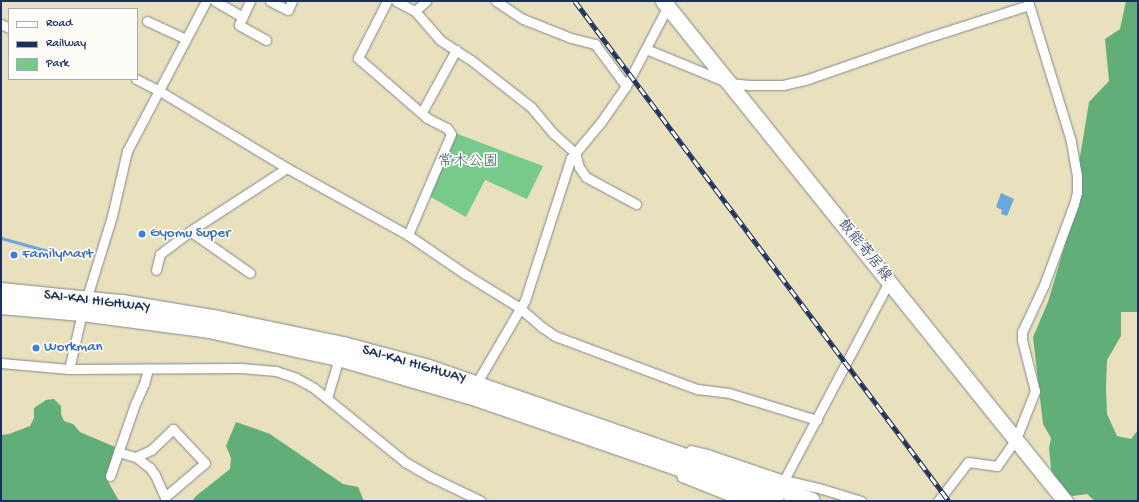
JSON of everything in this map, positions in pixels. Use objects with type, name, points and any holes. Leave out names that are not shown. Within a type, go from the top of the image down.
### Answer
[{"type":"highway","name":"SAI-KAI HIGHWAY","points":[[1,292],[209,330],[339,358],[470,396],[812,501]]},
{"type":"highway","name":"SAI-KAI HIGHWAY","points":[[1,306],[84,306],[214,318],[285,332],[400,360],[476,384],[682,461],[775,501]]},
{"type":"main road","name":"飯能寄居線","points":[[667,3],[1065,501]]},
{"type":"street","points":[[69,369],[84,306],[112,216],[127,151],[206,1]]},
{"type":"street","points":[[215,1],[243,17]]},
{"type":"street","points":[[250,1],[238,25],[266,40]]},
{"type":"street","points":[[270,1],[288,10],[292,1]]},
{"type":"street","points":[[386,1],[358,58],[422,112],[427,118],[447,128],[451,134],[408,235]]},
{"type":"street","points":[[396,1],[415,11],[440,40],[456,50],[531,107],[554,134],[575,153],[579,167],[586,177],[636,204]]},
{"type":"street","points":[[415,11],[426,1]]},
{"type":"street","points":[[496,1],[523,19],[571,38],[595,44],[626,86]]},
{"type":"street","points":[[476,384],[525,300],[571,158],[601,122],[626,86],[646,49],[667,3]]},
{"type":"street","points":[[646,49],[729,82],[749,85],[783,85],[808,79],[1029,3],[1071,141],[1077,176],[1077,192],[1044,285],[1022,332],[1022,340],[1035,392],[1016,439],[997,466],[968,462],[938,501]]},
{"type":"street","points":[[147,21],[186,39]]},
{"type":"street","points":[[422,112],[456,50]]},
{"type":"street","points":[[138,80],[158,90],[286,168],[408,235],[465,274],[520,308],[555,336],[697,389],[729,393],[817,420]]},
{"type":"street","points":[[156,270],[160,254],[190,231],[286,168]]},
{"type":"street","points":[[190,231],[250,273]]},
{"type":"street","points":[[784,480],[889,282]]},
{"type":"street","points":[[327,398],[339,358]]},
{"type":"street","points":[[1,363],[69,369],[241,368],[276,371],[296,378],[327,398],[405,462],[431,477],[481,501]]},
{"type":"street","points":[[110,476],[135,404],[144,384],[148,369]]},
{"type":"street","points":[[118,452],[136,457],[150,468],[155,474],[165,497],[204,463],[173,429],[150,450],[136,457]]},
{"type":"street","points":[[742,501],[682,478],[682,461],[691,450],[784,480],[822,488],[861,501]]},
{"type":"green space","points":[[1126,1],[1138,1],[1138,312],[1121,312],[1121,336],[1107,360],[1106,388],[1107,414],[1117,436],[1131,439],[1138,430],[1138,501],[1095,501],[1087,494],[1073,496],[1062,492],[1055,480],[1051,469],[1049,448],[1051,438],[1043,424],[1033,337],[1048,302],[1082,187],[1079,163],[1089,102],[1109,81],[1105,39],[1120,29]]},
{"type":"green space","name":"常木公園","points":[[455,133],[543,166],[527,199],[485,180],[466,217],[429,196]]},
{"type":"green space","points":[[54,399],[61,406],[61,414],[64,421],[73,424],[80,432],[115,447],[106,478],[119,501],[1,501],[1,435],[9,434],[30,426],[34,418],[34,408],[46,400]]},
{"type":"green space","points":[[236,422],[270,434],[343,484],[358,487],[364,501],[192,501],[196,496],[230,469],[231,458],[226,446]]},
{"type":"water","points":[[1001,193],[1014,199],[1007,216],[1001,214],[1002,210],[996,207]]},
{"type":"waterway","points":[[1,238],[55,253]]},
{"type":"railway","points":[[575,1],[949,501]]},
{"type":"place","name":"Gyomu Super","points":[[142,234]]},
{"type":"place","name":"FamilyMart","points":[[14,255]]},
{"type":"place","name":"Workman","points":[[36,348]]}]
